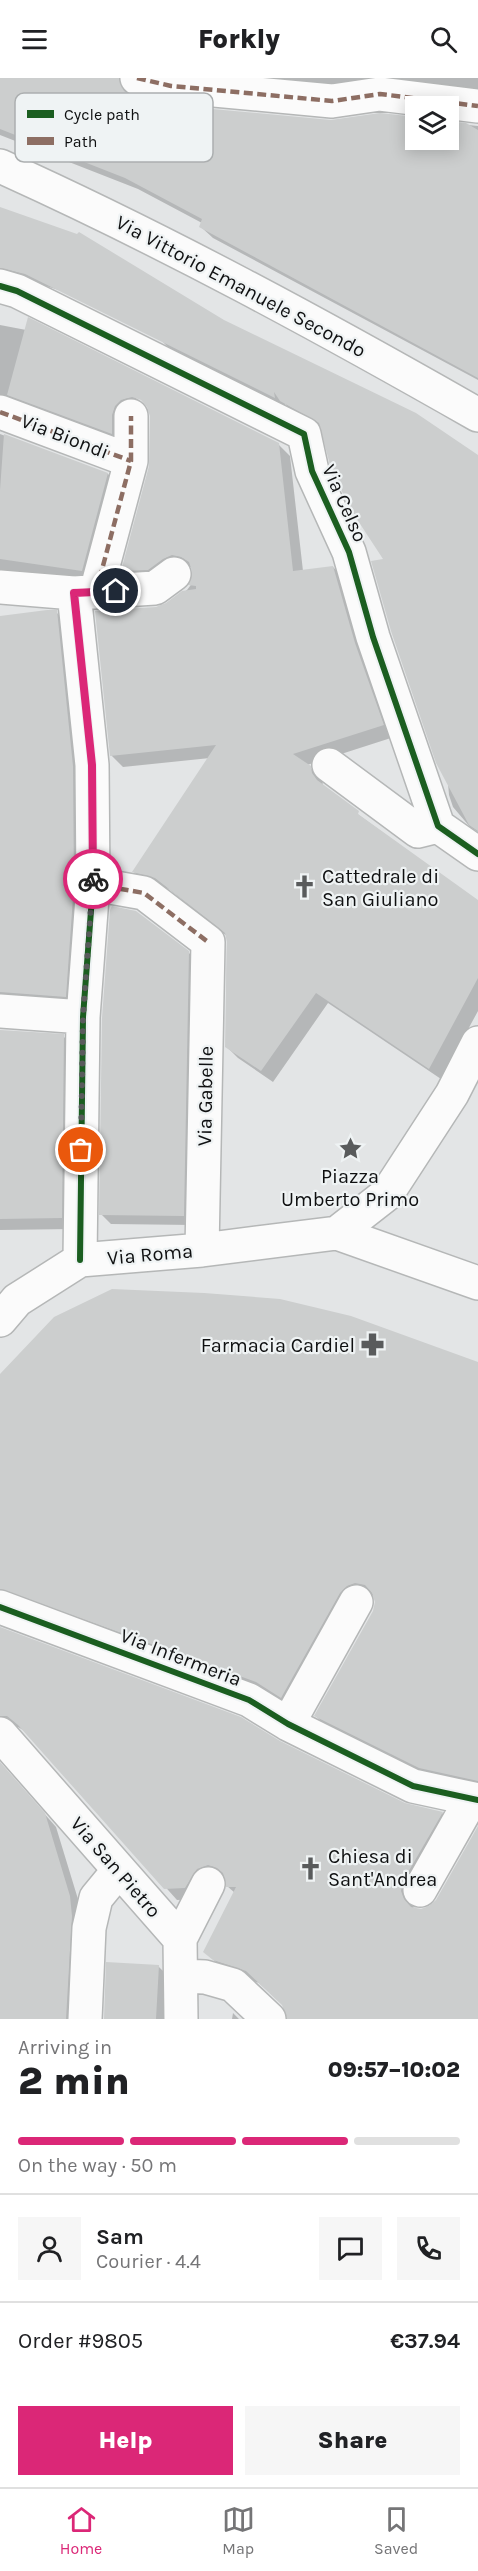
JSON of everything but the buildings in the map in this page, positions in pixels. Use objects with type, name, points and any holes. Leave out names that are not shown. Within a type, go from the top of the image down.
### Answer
[{"type":"street","points":[[137,78],[171,86],[332,101],[380,94],[478,106]]},
{"type":"street","points":[[455,78],[478,101]]},
{"type":"street","name":"Via Vittorio Emanuele Secondo","points":[[0,166],[99,210],[175,249],[478,416]]},
{"type":"street","name":"Via Celso","points":[[0,286],[17,291],[304,434],[312,471],[350,552],[373,637],[438,826]]},
{"type":"street","name":"Via Biondi","points":[[0,412],[131,461]]},
{"type":"street","points":[[80,1260],[83,1017],[93,884],[92,765],[85,593],[131,461],[131,416]]},
{"type":"street","points":[[0,587],[85,593],[155,588],[174,574]]},
{"type":"street","points":[[329,765],[418,831],[438,826],[478,854]]},
{"type":"street","name":"Via Gabelle","points":[[93,884],[144,893],[208,942],[202,1250]]},
{"type":"street","points":[[0,1011],[83,1017]]},
{"type":"street","points":[[337,1233],[387,1194],[458,1085],[478,1043]]},
{"type":"street","points":[[337,1233],[478,1283]]},
{"type":"street","name":"Via Roma","points":[[6,1301],[80,1260],[250,1245],[337,1233]]},
{"type":"street","points":[[288,1724],[356,1602]]},
{"type":"street","name":"Via Infermeria","points":[[0,1607],[249,1700],[288,1724],[413,1786],[474,1800]]},
{"type":"street","name":"Via San Pietro","points":[[0,1734],[180,1939]]},
{"type":"street","points":[[420,1890],[474,1800]]},
{"type":"street","points":[[85,2019],[89,1928],[96,1898],[118,1869]]},
{"type":"street","points":[[181,2019],[180,1939],[208,1884]]},
{"type":"street","points":[[181,1976],[204,1977],[233,1985],[269,2019]]},
{"type":"marked path","points":[[137,78],[171,86],[332,101],[380,94],[478,106]]},
{"type":"marked path","points":[[0,412],[131,461]]},
{"type":"marked path","points":[[96,592],[131,461],[131,416]]},
{"type":"marked path","points":[[93,884],[144,893],[208,942]]},
{"type":"cycle path","points":[[0,286],[17,291],[304,434],[312,471],[349,552],[373,637],[438,826],[478,854]]},
{"type":"cycle path","points":[[74,593],[92,765],[93,884],[83,1017],[80,1260]]},
{"type":"cycle path","points":[[0,1607],[249,1700],[288,1724],[413,1786],[478,1800]]},
{"type":"way so far","points":[[81,1150],[83,1017],[93,879]]},
{"type":"place","name":"Cattedrale di San Giuliano","points":[[304,887]]},
{"type":"place","name":"Piazza Umberto Primo","points":[[350,1149]]},
{"type":"place","name":"Farmacia Cardiel","points":[[373,1345]]},
{"type":"place","name":"Chiesa di Sant'Andrea","points":[[310,1868]]},
{"type":"route","points":[[93,879],[92,765],[74,593],[116,591]]}]
